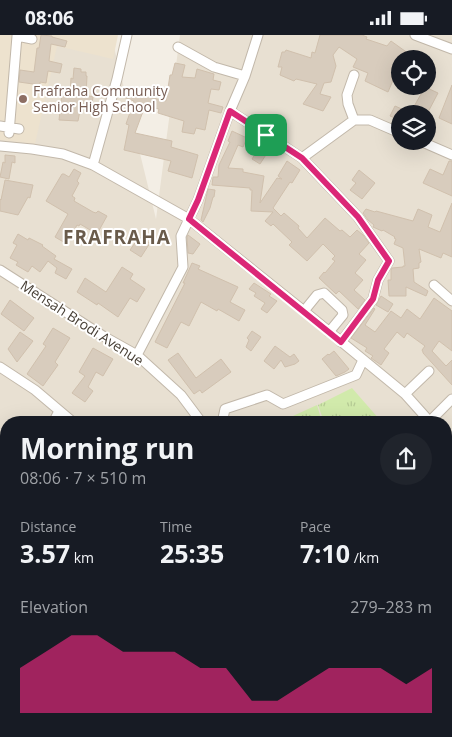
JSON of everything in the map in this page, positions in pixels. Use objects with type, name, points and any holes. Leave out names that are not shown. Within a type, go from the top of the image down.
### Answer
[{"type":"street","points":[[93,165],[127,35]]},
{"type":"street","points":[[137,355],[183,267],[181,235],[198,200],[230,111],[245,76],[258,35]]},
{"type":"street","points":[[415,35],[452,49]]},
{"type":"street","points":[[32,39],[17,36],[7,135],[32,149],[63,153],[93,165],[189,219],[405,394],[425,416]]},
{"type":"street","points":[[178,47],[214,67],[245,76]]},
{"type":"street","points":[[354,75],[347,95],[348,104],[354,119]]},
{"type":"street","points":[[230,111],[302,158],[358,217],[389,261],[378,280],[373,299],[341,342]]},
{"type":"street","points":[[302,158],[354,119],[370,120],[391,129]]},
{"type":"street","points":[[436,148],[452,155]]},
{"type":"street","name":"Mensah Brodi Avenue","points":[[0,270],[103,336],[137,355],[181,395],[197,416]]},
{"type":"street","points":[[434,285],[452,301]]},
{"type":"street","points":[[304,311],[317,295],[324,293],[342,309],[343,315],[329,332]]},
{"type":"street","points":[[224,416],[225,409],[267,395],[283,404],[356,375],[363,360]]},
{"type":"street","points":[[0,367],[35,390],[65,416]]},
{"type":"street","points":[[405,394],[429,371]]},
{"type":"street","points":[[436,416],[452,399]]},
{"type":"street","points":[[56,416],[59,411]]},
{"type":"shaded area","points":[[0,35],[111,35],[156,219],[180,35],[452,35],[452,416],[0,416]]},
{"type":"shaded area","name":"Frafraha Community Senior High School","points":[[0,35],[118,35],[113,59],[57,46],[35,144],[0,140]]},
{"type":"green space","points":[[352,388],[376,416],[322,416],[318,405]]},
{"type":"green space","points":[[317,405],[320,416],[293,416]]},
{"type":"building","points":[[41,35],[67,41],[65,47],[51,44],[49,61],[62,64],[60,73],[48,71],[46,83],[40,82],[40,85],[19,82],[20,70],[34,72],[37,48],[39,48]]},
{"type":"building","points":[[320,35],[362,35],[367,37],[366,39],[387,46],[391,41],[404,50],[391,50],[391,85],[388,92],[365,81],[368,73],[353,67],[357,59],[339,47],[333,55],[336,66],[331,82],[324,83],[320,94],[331,97],[323,111],[303,104],[317,84],[296,79],[294,81],[280,75],[282,67],[278,67],[282,52],[286,50],[311,58],[312,52],[315,53]]},
{"type":"building","points":[[175,63],[185,65],[182,77],[195,78],[197,69],[214,74],[213,80],[221,82],[219,90],[211,89],[208,103],[223,107],[221,113],[209,110],[205,130],[196,128],[194,134],[182,132],[184,121],[158,113],[159,109],[145,106],[135,133],[172,141],[171,147],[198,155],[192,178],[168,171],[171,161],[124,150],[129,125],[126,124],[134,101],[123,97],[127,87],[133,90],[132,93],[166,101],[170,75],[172,75]]},
{"type":"building","points":[[74,68],[81,69],[81,72],[86,72],[86,95],[93,97],[92,104],[86,103],[86,105],[81,105],[78,121],[59,120],[62,93],[70,94]]},
{"type":"building","points":[[452,85],[452,124],[439,118]]},
{"type":"building","points":[[436,92],[438,93],[432,105],[415,105],[420,95],[436,95]]},
{"type":"building","points":[[232,131],[247,138],[243,147],[238,145],[228,168],[243,169],[243,172],[264,176],[260,203],[277,178],[282,179],[278,176],[287,161],[300,170],[273,208],[281,216],[284,213],[299,226],[298,228],[307,238],[325,218],[350,237],[357,230],[369,243],[359,254],[366,260],[355,273],[363,280],[354,290],[365,300],[358,309],[339,291],[336,294],[319,278],[335,261],[332,259],[335,256],[323,244],[307,261],[289,245],[292,242],[273,224],[271,226],[265,221],[273,212],[251,211],[252,190],[250,188],[212,185],[213,177],[218,177],[219,165],[230,142],[228,141]]},
{"type":"building","points":[[261,145],[269,150],[260,164],[252,159]]},
{"type":"building","points":[[5,155],[15,156],[15,163],[12,162],[9,179],[0,177],[3,162],[5,163]]},
{"type":"building","points":[[449,161],[452,161],[452,196],[423,183],[430,169],[443,175]]},
{"type":"building","points":[[74,169],[81,173],[77,181],[79,183],[72,196],[75,198],[74,201],[93,212],[96,213],[98,211],[107,216],[97,234],[80,224],[79,226],[77,225],[67,244],[55,237],[68,214],[46,201],[62,174],[69,177]]},
{"type":"building","points":[[359,170],[375,183],[362,199],[350,190],[356,183],[352,180]]},
{"type":"building","points":[[5,180],[33,185],[30,198],[28,197],[18,215],[0,211],[0,199]]},
{"type":"building","points":[[208,189],[215,190],[214,197],[203,222],[201,220]]},
{"type":"building","points":[[452,203],[452,257],[443,253],[441,258],[419,249],[421,262],[419,263],[419,268],[413,269],[414,282],[428,291],[426,296],[406,287],[406,296],[389,296],[388,280],[391,280],[392,268],[405,266],[403,248],[394,244],[395,237],[373,227],[374,225],[363,213],[366,209],[413,221],[418,209],[432,215],[428,227],[440,232]]},
{"type":"building","points":[[18,234],[43,245],[56,256],[54,259],[72,269],[66,279],[55,273],[57,268],[48,261],[40,272],[32,266],[28,272],[16,265],[18,262],[10,258],[17,245],[13,243]]},
{"type":"building","points":[[188,235],[200,244],[193,254],[188,253]]},
{"type":"building","points":[[139,237],[150,243],[141,257],[130,250]]},
{"type":"building","points":[[192,263],[200,266],[198,269],[238,287],[230,302],[245,310],[239,321],[201,302],[189,326],[181,322],[167,348],[155,342],[185,283],[183,283]]},
{"type":"building","points":[[122,267],[133,274],[130,279],[145,289],[137,302],[130,298],[118,317],[98,303],[97,305],[77,292],[85,278],[106,292]]},
{"type":"building","points":[[254,283],[271,294],[269,296],[277,301],[267,313],[261,309],[265,303],[254,296],[256,293],[249,289]]},
{"type":"building","points":[[381,296],[393,304],[388,312],[376,305]]},
{"type":"building","points":[[434,298],[452,311],[452,351],[439,341],[432,351],[446,366],[452,360],[452,385],[423,353],[422,350],[425,346],[407,333],[404,338],[397,332],[384,349],[389,353],[381,365],[371,358],[373,356],[365,351],[367,348],[351,338],[374,308],[365,325],[375,332],[391,311],[401,318],[407,309],[420,319]]},
{"type":"building","points":[[10,300],[34,318],[24,331],[1,314]]},
{"type":"building","points":[[53,328],[70,338],[55,362],[58,365],[43,386],[27,374],[46,346],[43,344]]},
{"type":"building","points":[[252,331],[261,337],[251,351],[246,347],[249,340],[247,338]]},
{"type":"building","points":[[20,332],[33,341],[17,362],[8,349]]},
{"type":"building","points":[[275,346],[290,357],[294,354],[299,361],[285,367],[281,360],[274,369],[264,361]]},
{"type":"building","points":[[93,348],[113,359],[103,376],[96,372],[88,387],[93,391],[85,402],[72,393],[85,376],[79,372]]},
{"type":"building","points":[[334,351],[349,369],[336,376],[322,359]]},
{"type":"building","points":[[178,353],[196,378],[221,359],[231,372],[202,393],[200,390],[194,394],[168,360]]},
{"type":"place","name":"Frafraha Community Senior High School","points":[[23,99]]},
{"type":"district","name":"FRAFRAHA","points":[[117,237]]},
{"type":"route","points":[[230,111],[266,135],[302,158],[358,217],[389,261],[378,280],[373,299],[341,342],[189,219],[198,200],[230,111]]}]
